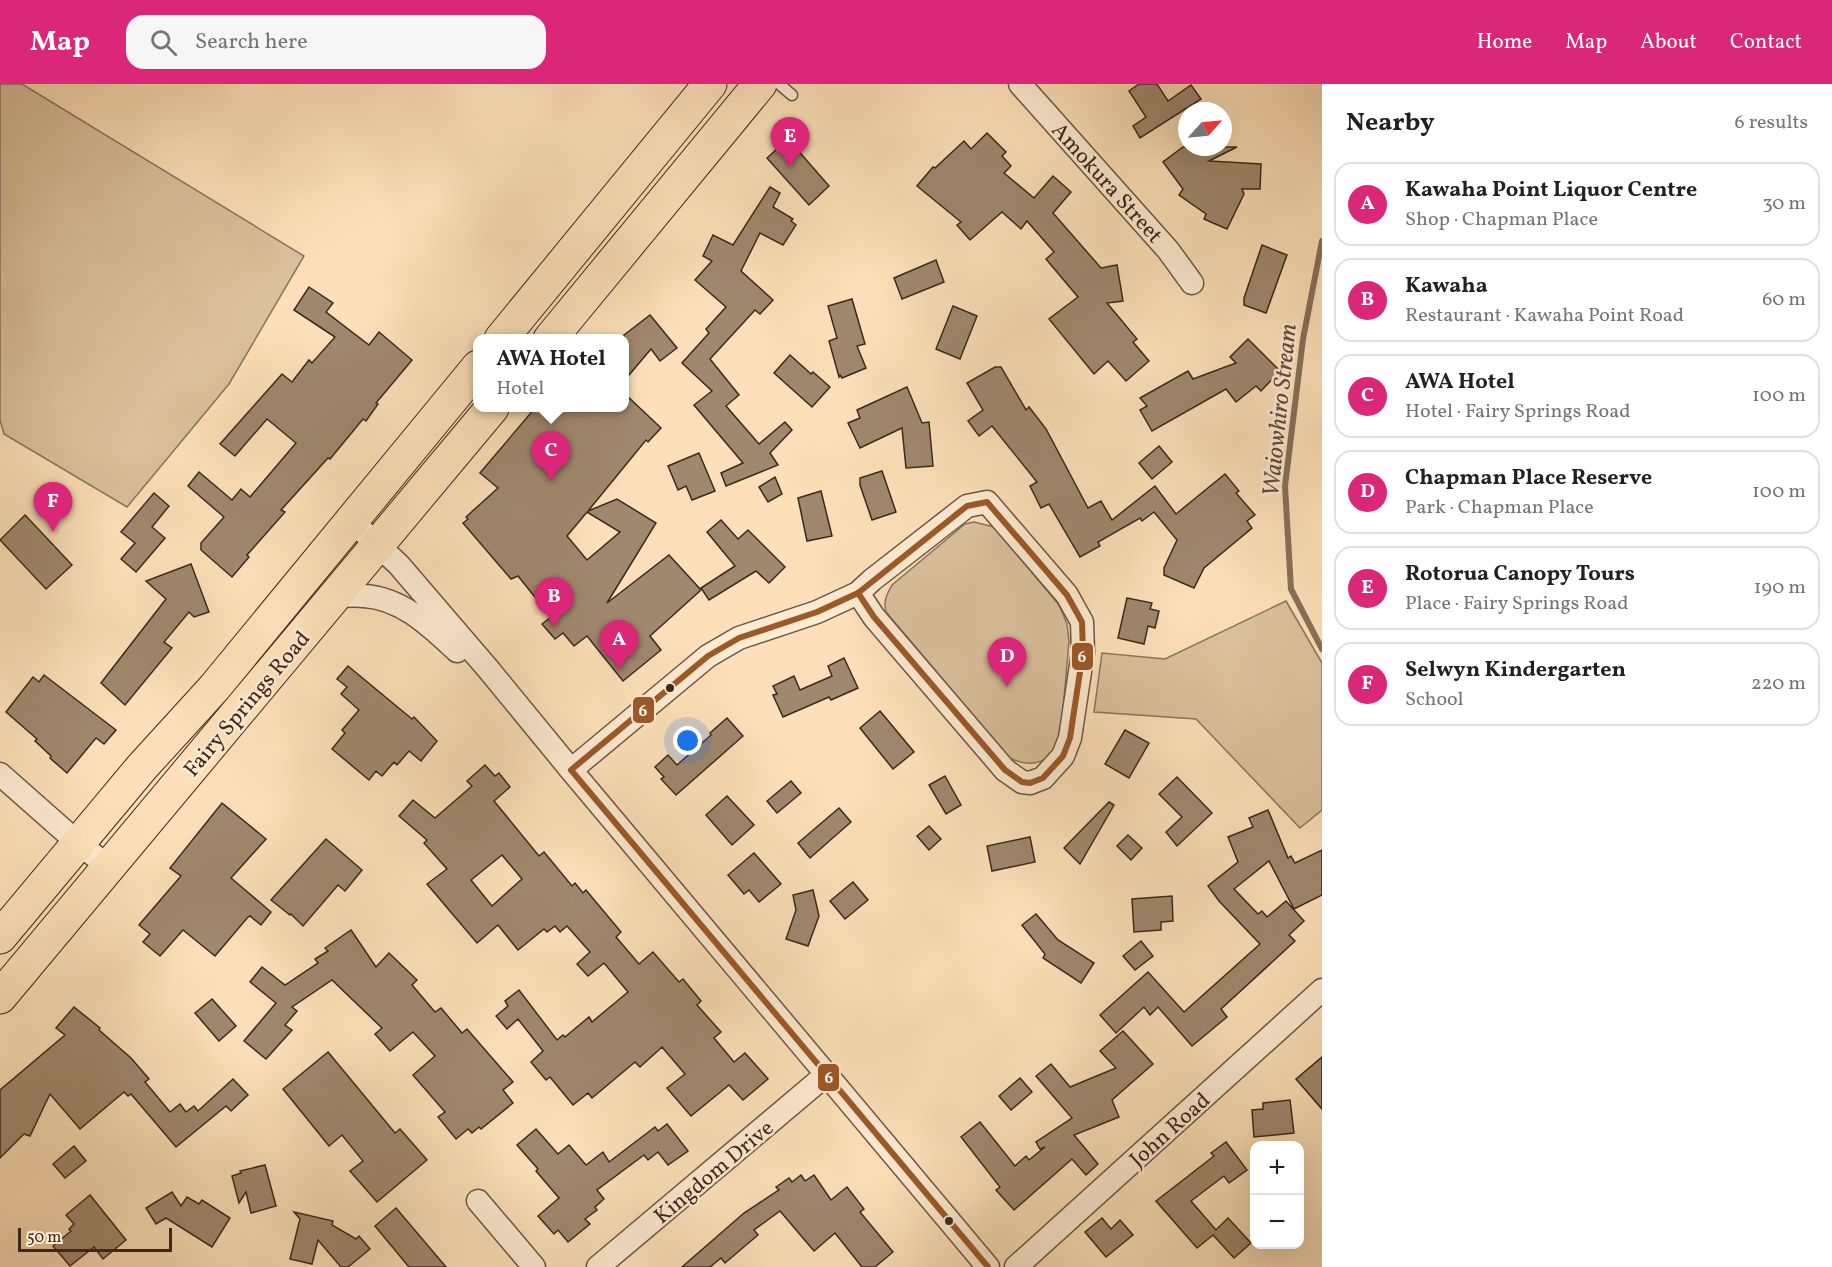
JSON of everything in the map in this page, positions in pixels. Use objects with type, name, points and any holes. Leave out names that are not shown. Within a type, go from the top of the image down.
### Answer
[{"type":"highway","points":[[505,334],[710,84]]},
{"type":"highway","points":[[554,334],[760,84]]},
{"type":"highway","points":[[583,239],[599,249],[621,253]]},
{"type":"highway","name":"Fairy Springs Road","points":[[0,937],[142,767],[214,688],[473,373]]},
{"type":"highway","name":"Fairy Springs Road","points":[[0,997],[489,412]]},
{"type":"street","name":"Amokura Street","points":[[1020,84],[1168,250],[1192,283]]},
{"type":"street","points":[[571,770],[708,656],[739,638],[817,612],[858,593],[967,506],[987,502],[1067,595],[1082,622],[1083,652],[1070,738],[1063,756],[1043,778],[1030,783],[1022,782],[1005,770],[874,617],[858,593]]},
{"type":"street","points":[[352,521],[378,544],[489,670],[988,1267]]},
{"type":"street","points":[[335,596],[365,596],[400,607],[418,618],[460,653],[489,670]]},
{"type":"street","points":[[0,774],[78,843],[109,867]]},
{"type":"street","name":"John Road","points":[[1016,1267],[1322,990]]},
{"type":"street","name":"Kingdom Drive","points":[[598,1267],[827,1074]]},
{"type":"street","points":[[478,1201],[534,1267]]},
{"type":"lane","points":[[779,84],[792,95]]},
{"type":"shaded area","points":[[0,84],[22,84],[304,256],[229,384],[127,507],[4,434],[0,420]]},
{"type":"shaded area","points":[[974,522],[994,527],[1059,605],[1067,624],[1069,641],[1061,733],[1052,755],[1036,763],[1020,762],[1009,758],[886,612],[885,601],[892,585],[965,524]]},
{"type":"shaded area","points":[[1286,601],[1322,663],[1322,810],[1300,828],[1196,719],[1094,712],[1102,653],[1165,659]]},
{"type":"building","points":[[1139,84],[1157,84],[1168,101],[1191,85],[1201,99],[1196,102],[1178,102],[1178,114],[1140,138],[1133,126],[1146,117],[1129,91]]},
{"type":"building","points":[[987,133],[1006,152],[1002,156],[1011,166],[1004,173],[1034,198],[1053,176],[1071,192],[1053,213],[1101,268],[1117,265],[1123,301],[1107,303],[1137,339],[1133,342],[1149,361],[1126,381],[1108,361],[1094,374],[1049,319],[1078,297],[1046,259],[1054,252],[1027,221],[1021,229],[1002,212],[970,240],[957,225],[961,222],[917,186],[933,167],[935,168],[964,141],[971,149]]},
{"type":"building","points":[[788,139],[829,186],[809,205],[767,158]]},
{"type":"building","points":[[1178,151],[1178,156],[1219,156],[1209,161],[1261,164],[1260,189],[1242,189],[1244,194],[1227,229],[1204,219],[1206,214],[1179,195],[1183,189],[1163,162]]},
{"type":"building","points":[[770,187],[780,193],[773,207],[793,219],[791,221],[796,225],[783,245],[760,233],[741,271],[773,300],[760,314],[755,310],[710,359],[739,395],[726,406],[759,444],[785,422],[792,430],[770,453],[778,465],[726,486],[721,473],[743,463],[694,405],[712,391],[682,363],[709,333],[706,329],[726,307],[695,280],[712,261],[703,256],[713,235],[733,245]]},
{"type":"building","points":[[1262,245],[1287,255],[1266,313],[1244,305],[1244,298]]},
{"type":"building","points":[[936,260],[944,282],[902,299],[894,278]]},
{"type":"building","points":[[309,287],[333,303],[326,312],[369,345],[379,332],[412,360],[376,403],[378,404],[366,421],[363,419],[330,459],[328,458],[281,510],[285,512],[247,555],[249,557],[232,577],[201,550],[201,543],[224,517],[188,486],[199,472],[232,500],[241,489],[250,497],[296,443],[267,419],[235,456],[220,444],[282,374],[292,382],[309,360],[312,363],[335,337],[294,310]]},
{"type":"building","points":[[852,299],[865,344],[857,346],[866,368],[842,378],[840,375],[839,377],[829,341],[837,338],[828,306]]},
{"type":"building","points":[[953,306],[977,316],[960,359],[936,349]]},
{"type":"building","points":[[650,315],[677,348],[660,361],[651,349],[629,375],[629,334],[625,334]]},
{"type":"building","points":[[1248,339],[1280,371],[1261,391],[1256,386],[1236,402],[1226,389],[1152,431],[1140,410],[1147,406],[1140,398],[1188,371],[1193,379],[1236,363],[1230,357]]},
{"type":"building","points":[[790,355],[830,387],[812,407],[774,373]]},
{"type":"building","points":[[995,367],[1001,367],[1026,410],[1029,407],[1046,429],[1088,508],[1101,501],[1112,520],[1155,486],[1176,514],[1225,474],[1239,491],[1236,493],[1255,515],[1247,521],[1252,528],[1204,568],[1194,588],[1164,575],[1164,568],[1177,540],[1154,512],[1142,521],[1140,518],[1098,542],[1100,546],[1080,557],[1049,504],[1041,508],[1030,486],[1037,482],[992,426],[979,436],[968,421],[983,410],[967,383]]},
{"type":"building","points":[[907,387],[922,423],[929,422],[933,466],[906,468],[902,428],[860,448],[848,423],[860,418],[857,410]]},
{"type":"building","points":[[629,398],[661,428],[648,442],[646,440],[588,511],[617,499],[656,523],[607,603],[669,555],[701,590],[650,636],[661,650],[623,681],[587,636],[574,646],[563,633],[555,639],[542,624],[551,617],[518,576],[511,579],[463,523],[468,519],[466,517],[498,488],[480,473],[532,412],[629,412]],"holes":[[[587,512],[620,532],[587,560],[567,536]]]},
{"type":"building","points":[[1159,446],[1172,462],[1152,479],[1139,463]]},
{"type":"building","points":[[699,453],[715,491],[692,500],[686,486],[678,490],[668,466]]},
{"type":"building","points":[[882,471],[896,512],[872,520],[860,485],[860,478]]},
{"type":"building","points":[[775,477],[782,494],[768,502],[759,487]]},
{"type":"building","points":[[821,491],[832,536],[807,541],[798,498]]},
{"type":"building","points":[[154,493],[169,506],[152,527],[165,538],[136,572],[121,559],[135,543],[121,532]]},
{"type":"building","points":[[25,515],[72,565],[46,589],[0,540]]},
{"type":"building","points":[[721,520],[738,539],[748,530],[785,567],[769,583],[756,571],[709,600],[701,588],[735,566],[707,532]]},
{"type":"building","points":[[191,564],[209,612],[194,617],[189,612],[164,642],[172,648],[125,705],[101,683],[166,599],[146,581]]},
{"type":"building","points":[[1127,598],[1152,603],[1150,609],[1159,611],[1155,628],[1148,626],[1144,644],[1118,638]]},
{"type":"building","points":[[844,658],[858,688],[831,700],[829,697],[783,717],[773,695],[777,694],[773,686],[794,676],[800,690],[832,676],[828,666]]},
{"type":"building","points":[[348,666],[412,719],[414,717],[437,741],[421,761],[409,751],[397,765],[394,762],[382,776],[376,771],[369,780],[332,749],[345,733],[342,730],[359,710],[341,694],[347,687],[337,679]]},
{"type":"building","points":[[44,675],[116,730],[104,744],[96,738],[67,773],[35,741],[37,739],[6,712],[33,677],[39,682]]},
{"type":"building","points":[[880,711],[914,752],[893,769],[860,728]]},
{"type":"building","points":[[727,718],[743,736],[676,795],[661,779],[664,777],[655,767],[668,755],[677,765]]},
{"type":"building","points":[[1125,730],[1149,743],[1129,778],[1105,764]]},
{"type":"building","points":[[485,765],[495,776],[499,773],[510,787],[494,801],[539,856],[544,852],[572,886],[575,883],[583,893],[586,890],[621,932],[616,937],[639,964],[653,952],[679,982],[683,979],[701,1001],[697,1005],[721,1032],[714,1038],[734,1062],[745,1053],[768,1079],[743,1100],[729,1085],[691,1116],[667,1088],[685,1074],[662,1047],[640,1067],[635,1062],[592,1098],[588,1093],[573,1105],[550,1077],[546,1080],[531,1062],[543,1051],[518,1019],[507,1029],[496,1016],[508,1006],[505,1001],[519,990],[557,1040],[563,1035],[565,1037],[589,1017],[592,1022],[628,992],[604,963],[588,976],[577,964],[590,952],[567,926],[560,932],[555,926],[547,932],[544,929],[518,950],[498,925],[477,943],[427,884],[447,869],[424,843],[427,840],[399,816],[413,800],[435,818],[472,786],[467,781]],"holes":[[[502,855],[522,879],[492,906],[471,880]]]},
{"type":"building","points":[[945,776],[961,805],[946,814],[929,785]]},
{"type":"building","points":[[1177,777],[1212,813],[1177,846],[1166,832],[1182,817],[1159,794]]},
{"type":"building","points":[[791,781],[801,793],[777,813],[767,801]]},
{"type":"building","points":[[727,796],[754,825],[732,845],[706,815]]},
{"type":"building","points":[[1109,802],[1114,805],[1080,864],[1064,848]]},
{"type":"building","points":[[222,803],[266,839],[231,878],[271,912],[261,925],[250,916],[248,917],[215,956],[183,930],[160,956],[143,942],[150,934],[139,925],[181,876],[170,868]]},
{"type":"building","points":[[839,808],[851,822],[810,858],[798,843]]},
{"type":"building","points":[[1268,810],[1288,858],[1291,856],[1295,863],[1322,850],[1322,895],[1294,909],[1269,861],[1234,889],[1258,914],[1262,911],[1267,917],[1286,901],[1304,921],[1289,935],[1295,941],[1221,1009],[1227,1017],[1192,1046],[1158,1007],[1150,1015],[1144,1007],[1116,1033],[1100,1015],[1148,972],[1184,1012],[1260,944],[1219,901],[1208,886],[1238,862],[1228,837],[1253,827],[1249,818]]},
{"type":"building","points":[[929,826],[941,839],[929,850],[917,836]]},
{"type":"building","points":[[1128,835],[1142,848],[1131,860],[1117,846]]},
{"type":"building","points":[[1030,837],[1035,862],[992,871],[987,846]]},
{"type":"building","points":[[326,839],[362,870],[345,891],[338,885],[303,926],[271,900]]},
{"type":"building","points":[[754,853],[781,884],[759,902],[749,890],[744,894],[728,875]]},
{"type":"building","points":[[853,882],[868,900],[845,919],[830,901]]},
{"type":"building","points":[[813,890],[819,916],[808,946],[786,939],[796,910],[793,895]]},
{"type":"building","points":[[1172,896],[1173,921],[1161,922],[1161,930],[1134,932],[1132,899]]},
{"type":"building","points":[[1036,914],[1058,940],[1094,963],[1081,983],[1043,958],[1045,954],[1022,925]]},
{"type":"building","points":[[351,930],[376,967],[389,953],[417,980],[412,985],[435,1012],[441,1008],[462,1033],[467,1029],[513,1082],[503,1090],[513,1103],[481,1129],[479,1127],[472,1133],[468,1129],[456,1139],[438,1117],[445,1112],[413,1075],[435,1056],[413,1032],[390,1051],[375,1034],[382,1028],[332,980],[292,1007],[297,1011],[285,1025],[292,1030],[266,1059],[244,1041],[276,1003],[250,982],[262,967],[285,985],[318,963],[315,959],[328,951],[325,948]]},
{"type":"building","points":[[1141,941],[1153,956],[1135,970],[1123,956]]},
{"type":"building","points":[[212,999],[236,1026],[219,1041],[195,1013]]},
{"type":"building","points":[[74,1007],[131,1058],[149,1079],[145,1082],[170,1112],[180,1104],[186,1112],[194,1106],[198,1111],[233,1079],[248,1095],[231,1111],[226,1106],[176,1147],[131,1094],[128,1096],[124,1092],[80,1129],[50,1094],[30,1136],[24,1134],[0,1158],[0,1090],[65,1035],[56,1028]]},
{"type":"building","points":[[1123,1031],[1153,1064],[1112,1100],[1119,1117],[1074,1135],[1098,1164],[1086,1175],[1072,1159],[1014,1210],[996,1190],[1000,1187],[961,1137],[980,1122],[1015,1166],[1026,1156],[1029,1160],[1045,1147],[1040,1149],[1036,1142],[1072,1118],[1036,1076],[1051,1064],[1070,1087],[1116,1068],[1100,1051]]},
{"type":"building","points":[[328,1052],[395,1133],[400,1129],[427,1160],[377,1202],[350,1171],[363,1161],[342,1135],[329,1146],[283,1089]]},
{"type":"building","points":[[1322,1057],[1322,1109],[1296,1079]]},
{"type":"building","points":[[1020,1078],[1032,1092],[1011,1110],[999,1096]]},
{"type":"building","points":[[1290,1100],[1294,1133],[1254,1137],[1252,1110],[1263,1109],[1263,1103]]},
{"type":"building","points":[[667,1124],[688,1151],[668,1165],[658,1152],[648,1160],[644,1155],[597,1190],[604,1199],[595,1207],[597,1210],[585,1219],[590,1224],[568,1242],[558,1230],[554,1234],[538,1216],[559,1198],[517,1145],[536,1129],[558,1154],[569,1145],[586,1165],[603,1152],[609,1162],[655,1127],[658,1131]]},
{"type":"building","points":[[1226,1142],[1247,1170],[1229,1183],[1224,1176],[1191,1201],[1216,1230],[1228,1218],[1250,1242],[1234,1258],[1213,1235],[1197,1248],[1156,1201],[1214,1156],[1211,1153]]},
{"type":"building","points":[[74,1146],[86,1161],[65,1178],[53,1164]]},
{"type":"building","points":[[265,1165],[276,1206],[251,1213],[246,1192],[239,1203],[232,1176],[241,1173],[240,1171]]},
{"type":"building","points":[[801,1175],[805,1181],[814,1175],[831,1200],[847,1187],[864,1209],[860,1212],[893,1252],[875,1267],[862,1267],[835,1233],[814,1251],[780,1211],[754,1230],[758,1235],[725,1263],[721,1258],[710,1267],[682,1267],[744,1213],[779,1190],[776,1187],[789,1178],[792,1182]]},
{"type":"building","points":[[172,1192],[181,1206],[187,1197],[199,1204],[202,1200],[230,1218],[212,1247],[166,1218],[156,1224],[146,1208]]},
{"type":"building","points":[[90,1195],[126,1240],[103,1259],[94,1247],[70,1266],[53,1246],[71,1231],[69,1229],[74,1224],[66,1215]]},
{"type":"building","points":[[396,1208],[446,1267],[409,1267],[375,1226]]},
{"type":"building","points":[[294,1212],[333,1221],[332,1225],[356,1239],[359,1236],[370,1249],[348,1267],[341,1267],[318,1240],[312,1264],[290,1259],[300,1219]]},
{"type":"building","points":[[1102,1218],[1111,1229],[1120,1220],[1133,1235],[1106,1257],[1085,1232]]},
{"type":"waterway","name":"Waiowhiro Stream","points":[[1322,241],[1303,339],[1285,486],[1291,589],[1322,649]]},
{"type":"transit line","name":"6","points":[[987,502],[1067,595],[1082,622],[1083,652],[1070,738],[1063,756],[1043,778],[1030,783],[1022,782],[1005,770],[874,617],[858,593],[967,506],[987,502]]},
{"type":"transit line","name":"6","points":[[858,593],[817,612],[739,638],[708,656],[571,770],[988,1267]]},
{"type":"place","name":"Rotorua Canopy Tours","points":[[790,167]]},
{"type":"place","name":"AWA Hotel","points":[[551,481]]},
{"type":"place","name":"Selwyn Kindergarten","points":[[53,532]]},
{"type":"place","name":"Kawaha","points":[[554,627]]},
{"type":"place","name":"Kawaha Point Liquor Centre","points":[[619,670]]},
{"type":"place","name":"Chapman Place Reserve","points":[[1007,687]]}]
